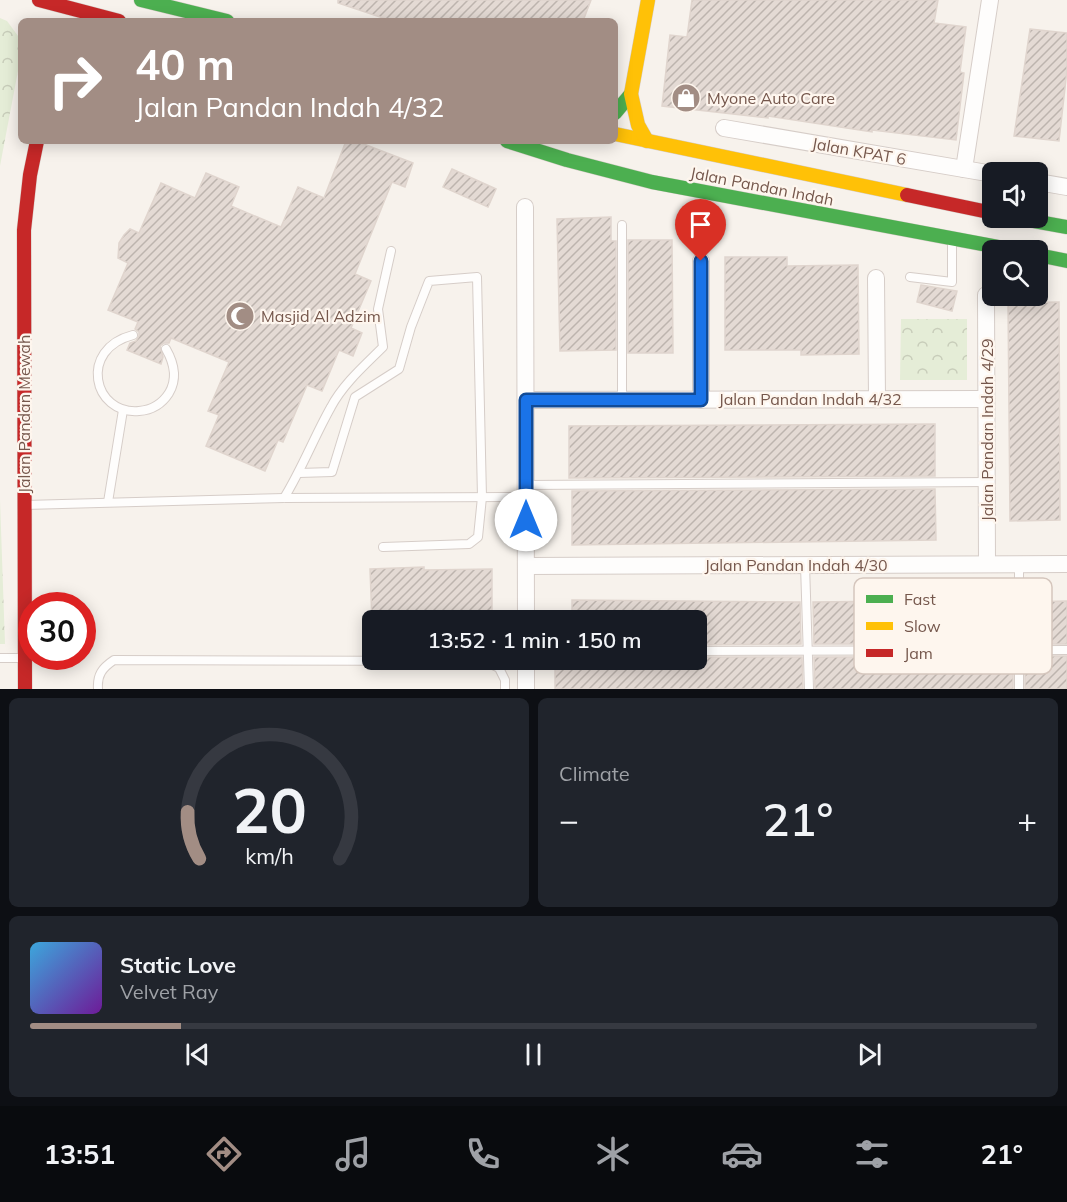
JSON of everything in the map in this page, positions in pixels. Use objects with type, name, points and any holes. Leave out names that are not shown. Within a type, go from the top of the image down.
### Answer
[{"type":"main road","points":[[39,0],[71,14],[98,18]]},
{"type":"main road","points":[[141,0],[215,18]]},
{"type":"main road","points":[[647,141],[638,125],[631,94],[648,0]]},
{"type":"main road","points":[[618,109],[631,94]]},
{"type":"main road","name":"Jalan Pandan Indah","points":[[618,135],[982,211]]},
{"type":"main road","name":"Jalan Pandan Mewah","points":[[25,592],[24,231],[30,175],[36,144]]},
{"type":"main road","name":"Jalan Pandan Indah","points":[[516,144],[652,182],[982,244]]},
{"type":"main road","points":[[1048,224],[1067,228]]},
{"type":"main road","points":[[1048,257],[1067,261]]},
{"type":"main road","name":"Jalan Pandan Mewah","points":[[25,670],[25,689]]},
{"type":"street","points":[[964,169],[990,0]]},
{"type":"street","name":"Jalan KPAT 6","points":[[724,128],[982,172]]},
{"type":"street","points":[[1048,184],[1067,187]]},
{"type":"street","points":[[525,207],[526,610]]},
{"type":"street","points":[[701,261],[701,400]]},
{"type":"street","points":[[876,278],[877,399]]},
{"type":"street","name":"Jalan Pandan Indah 4/29","points":[[986,306],[987,564]]},
{"type":"street","name":"Jalan Pandan Indah 4/32","points":[[526,400],[986,399]]},
{"type":"street","name":"Jalan Pandan Indah 4/30","points":[[526,566],[1067,564]]},
{"type":"street","points":[[526,670],[526,689]]},
{"type":"lane","points":[[622,225],[622,400]]},
{"type":"lane","points":[[910,277],[952,282],[952,238]]},
{"type":"lane","points":[[284,498],[299,473],[332,405],[356,374],[383,347],[378,309],[391,252]]},
{"type":"lane","points":[[299,473],[332,472],[355,398],[399,369],[411,327],[429,281],[477,277],[482,497],[478,537],[468,543],[383,547]]},
{"type":"lane","points":[[133,335],[122,338],[104,352],[97,374],[99,386],[105,396],[123,410],[145,411],[164,400],[174,381],[172,359],[166,349]]},
{"type":"lane","points":[[108,502],[123,410]]},
{"type":"lane","points":[[25,505],[284,498],[482,497],[526,491],[986,482]]},
{"type":"lane","points":[[1019,564],[1019,578]]},
{"type":"lane","points":[[805,565],[809,689]]},
{"type":"lane","points":[[707,651],[854,651]]},
{"type":"lane","points":[[0,658],[18,658]]},
{"type":"lane","points":[[98,689],[102,668],[114,660],[137,660],[484,662],[499,668],[505,680],[505,689]]},
{"type":"green space","points":[[0,18],[7,21],[18,36],[18,71],[0,166]]},
{"type":"green space","points":[[901,319],[967,319],[967,380],[900,380]]},
{"type":"green space","points":[[0,500],[5,644],[0,644]]},
{"type":"building","points":[[338,0],[591,0],[584,18],[383,18],[338,3]]},
{"type":"building","points":[[692,0],[938,0],[934,23],[966,27],[960,72],[964,73],[956,140],[872,130],[872,132],[768,116],[768,118],[662,106],[670,35],[687,37]]},
{"type":"building","points":[[1030,29],[1067,33],[1067,70],[1059,141],[1014,136]]},
{"type":"building","name":"Masjid Al Adzim","points":[[345,144],[364,144],[413,163],[405,187],[392,182],[355,274],[371,281],[351,328],[362,333],[353,356],[339,350],[322,391],[307,385],[283,442],[278,440],[265,471],[206,446],[219,415],[208,411],[229,362],[171,338],[169,343],[160,346],[163,357],[161,364],[127,350],[130,343],[136,341],[139,336],[139,332],[135,329],[138,322],[108,310],[128,263],[118,258],[119,243],[130,229],[139,233],[161,183],[195,198],[206,173],[239,187],[231,206],[281,227],[298,187],[324,198]]},
{"type":"building","points":[[452,169],[496,189],[488,207],[443,187]]},
{"type":"building","points":[[611,217],[611,241],[616,241],[616,350],[560,351],[557,219]]},
{"type":"building","points":[[628,240],[672,240],[673,353],[628,353]]},
{"type":"building","points":[[725,257],[787,257],[787,266],[858,265],[859,354],[801,355],[801,350],[725,350]]},
{"type":"building","points":[[921,285],[957,291],[952,311],[917,302]]},
{"type":"building","points":[[1048,302],[1059,302],[1060,520],[1010,521],[1008,306],[1048,306]]},
{"type":"building","points":[[935,424],[935,476],[569,478],[569,426]]},
{"type":"building","points":[[935,489],[936,540],[572,545],[572,491]]},
{"type":"building","points":[[424,567],[424,570],[492,569],[492,610],[372,610],[370,569]]},
{"type":"building","points":[[572,600],[800,602],[801,644],[707,645],[707,610],[572,610]]},
{"type":"building","points":[[1052,601],[1067,601],[1067,644],[1052,644]]},
{"type":"building","points":[[813,602],[854,602],[854,644],[814,644]]},
{"type":"building","points":[[1052,656],[1067,656],[1067,689],[1025,689],[1025,674],[1052,674]]},
{"type":"building","points":[[707,657],[802,657],[803,689],[555,689],[555,670],[707,670]]},
{"type":"building","points":[[814,657],[854,657],[854,674],[1013,674],[1013,689],[815,689]]},
{"type":"traffic: fast","points":[[141,0],[215,18]]},
{"type":"traffic: fast","points":[[618,109],[631,94]]},
{"type":"traffic: fast","points":[[516,144],[652,182],[982,244]]},
{"type":"traffic: fast","points":[[1048,224],[1067,227]]},
{"type":"traffic: fast","points":[[1048,257],[1067,261]]},
{"type":"traffic: slow","points":[[647,141],[638,125],[631,94],[648,0]]},
{"type":"traffic: slow","points":[[618,135],[907,195]]},
{"type":"traffic: jam","points":[[39,0],[108,18]]},
{"type":"traffic: jam","points":[[25,689],[24,230],[30,175],[36,144]]},
{"type":"traffic: jam","points":[[907,195],[982,211]]},
{"type":"place","name":"Myone Auto Care","points":[[686,98]]},
{"type":"place","name":"Masjid Al Adzim","points":[[240,316]]},
{"type":"route","points":[[526,520],[526,400],[701,400],[701,261]]}]
